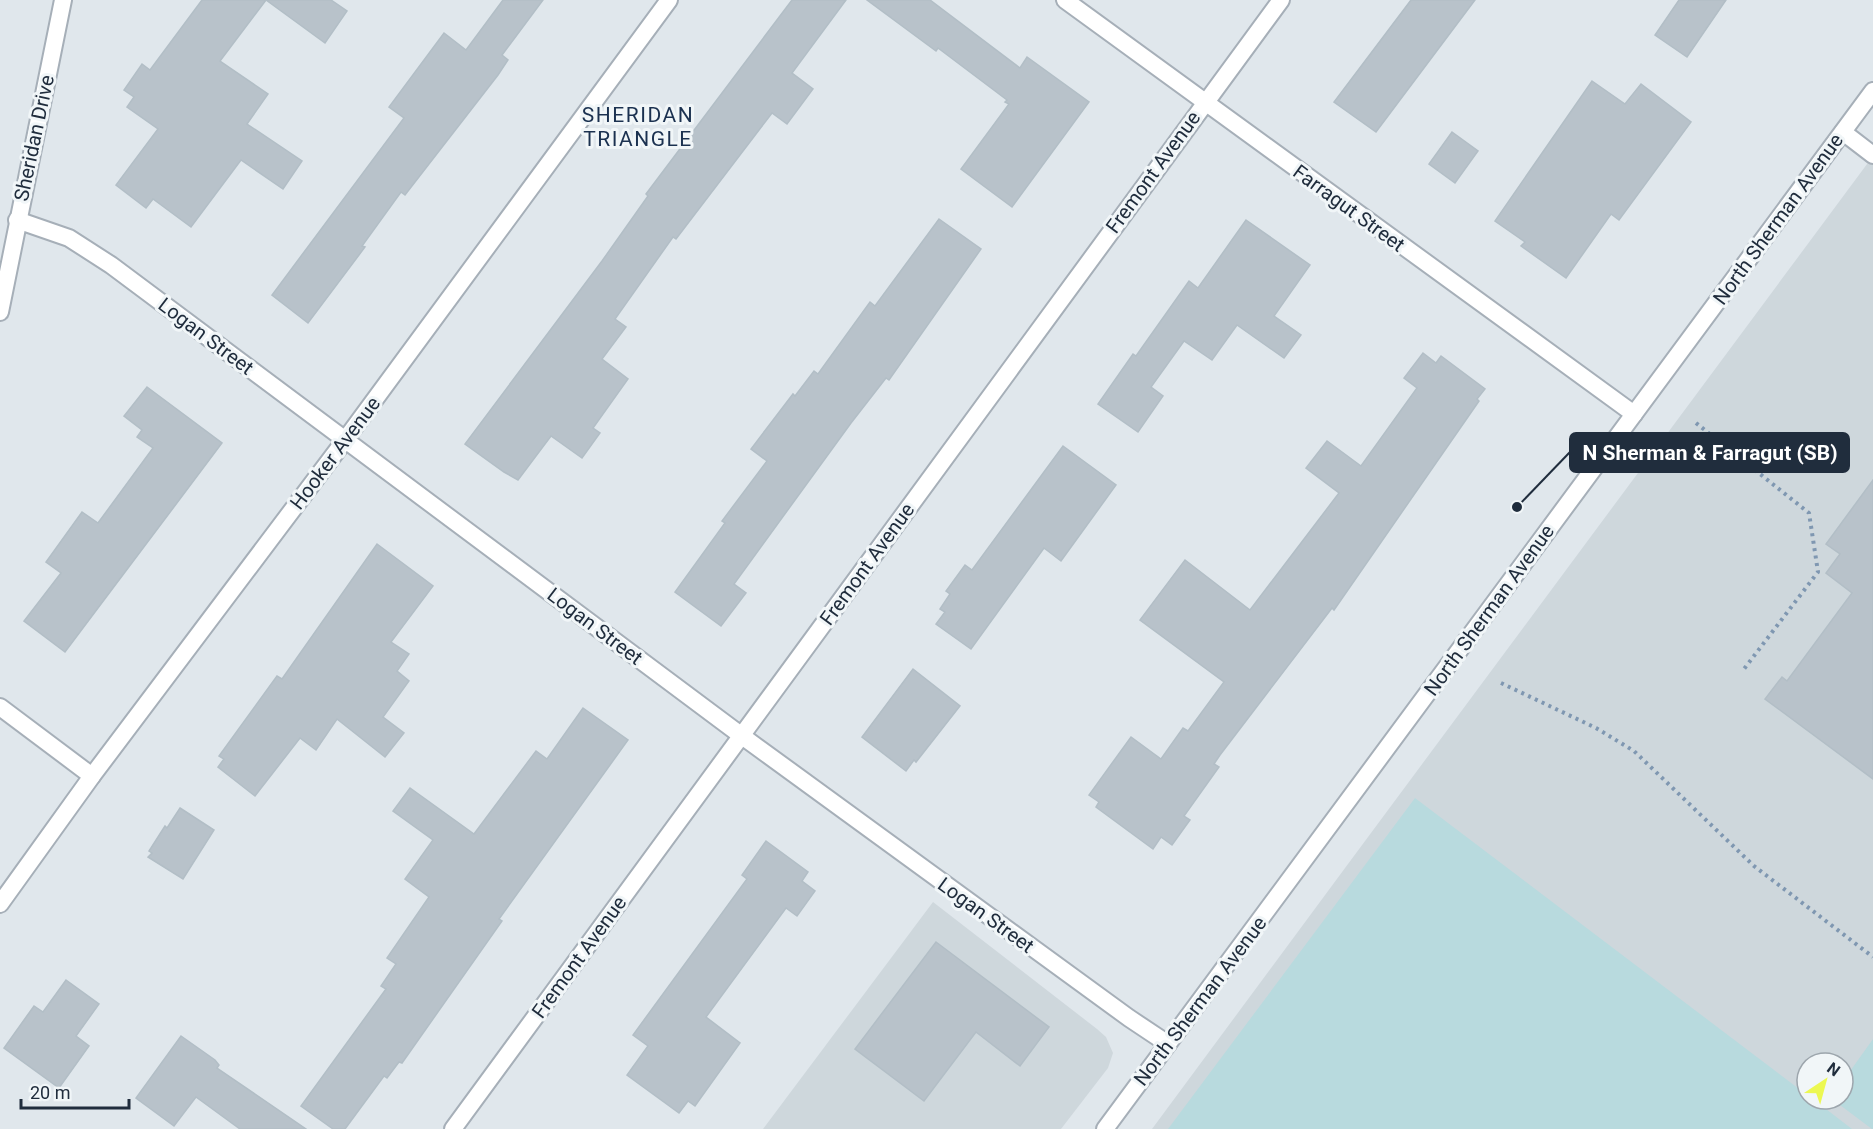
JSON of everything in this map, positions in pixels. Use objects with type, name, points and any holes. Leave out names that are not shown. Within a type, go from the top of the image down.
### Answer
[{"type":"street","name":"Sheridan Drive","points":[[0,312],[63,0]]},
{"type":"street","name":"Hooker Avenue","points":[[0,904],[92,776],[345,440],[669,0]]},
{"type":"street","name":"Farragut Street","points":[[1065,0],[1203,103],[1634,414]]},
{"type":"street","name":"Fremont Avenue","points":[[453,1129],[1203,103],[1281,0]]},
{"type":"street","name":"North Sherman Avenue","points":[[1105,1129],[1873,91]]},
{"type":"street","points":[[1843,132],[1873,155]]},
{"type":"street","name":"Logan Street","points":[[17,220],[69,238],[111,265],[742,736],[1168,1044]]},
{"type":"street","points":[[0,707],[92,776]]},
{"type":"path","points":[[1696,423],[1809,513],[1818,572],[1744,669]]},
{"type":"path","points":[[1501,683],[1596,728],[1634,751],[1754,866],[1873,957]]},
{"type":"shaded area","points":[[1873,156],[1873,1129],[1152,1129]]},
{"type":"shaded area","points":[[1415,798],[1795,1086],[1795,1111],[1829,1111],[1852,1129],[1168,1129]]},
{"type":"shaded area","points":[[933,902],[1106,1037],[1113,1053],[1108,1068],[1061,1129],[763,1129]]},
{"type":"shaded area","points":[[1873,1039],[1873,1129],[1848,1111],[1855,1111],[1855,1064]]},
{"type":"building","points":[[202,0],[266,0],[220,61],[268,94],[247,124],[302,161],[283,189],[241,160],[191,227],[153,199],[146,208],[116,185],[158,129],[127,107],[134,97],[124,90],[142,64],[150,70]]},
{"type":"building","points":[[266,0],[331,0],[347,11],[325,43]]},
{"type":"building","points":[[503,0],[543,0],[502,55],[508,60],[498,75],[405,195],[401,192],[362,246],[365,247],[308,323],[272,295],[404,118],[389,107],[444,33],[466,50]]},
{"type":"building","points":[[792,0],[846,0],[792,73],[813,89],[787,124],[772,113],[676,239],[673,237],[615,319],[626,327],[602,359],[628,379],[593,428],[600,433],[582,458],[551,436],[518,480],[504,472],[465,444],[602,261],[648,196],[646,194]]},
{"type":"building","points":[[867,0],[930,0],[1020,68],[1027,57],[1089,102],[1012,207],[961,169],[1009,104],[1005,102],[1007,100],[938,48],[936,51]]},
{"type":"building","points":[[1411,0],[1475,0],[1376,132],[1334,102]]},
{"type":"building","points":[[1679,0],[1726,0],[1687,57],[1655,35]]},
{"type":"building","points":[[1592,81],[1625,104],[1641,84],[1691,122],[1619,220],[1611,214],[1566,278],[1521,246],[1525,242],[1495,221]]},
{"type":"building","points":[[1452,132],[1478,151],[1455,183],[1429,164]]},
{"type":"building","points":[[939,219],[981,249],[889,380],[886,378],[851,423],[734,584],[746,593],[721,626],[675,592],[725,523],[722,521],[767,461],[751,449],[793,394],[795,396],[814,371],[818,374],[870,302],[875,306]]},
{"type":"building","points":[[1246,220],[1310,265],[1274,316],[1301,335],[1284,358],[1237,325],[1212,360],[1184,341],[1151,387],[1163,396],[1138,432],[1098,404],[1133,354],[1136,356],[1189,281],[1198,288]]},
{"type":"building","points":[[1423,353],[1436,363],[1441,356],[1485,389],[1477,399],[1479,401],[1334,610],[1332,608],[1220,755],[1214,764],[1219,767],[1184,816],[1190,820],[1172,845],[1161,837],[1153,849],[1096,807],[1099,802],[1089,795],[1131,737],[1161,759],[1183,728],[1188,731],[1224,682],[1140,620],[1185,560],[1250,610],[1339,493],[1306,468],[1327,441],[1361,466],[1417,388],[1404,378]]},
{"type":"building","points":[[147,387],[222,443],[65,652],[24,621],[61,573],[46,562],[82,512],[98,523],[153,448],[137,437],[142,430],[124,416]]},
{"type":"building","points":[[1063,446],[1116,485],[1061,561],[1044,548],[971,649],[936,624],[945,612],[940,609],[950,594],[946,591],[965,565],[972,570]]},
{"type":"building","points":[[1873,480],[1873,779],[1765,699],[1782,677],[1787,681],[1852,593],[1826,573],[1840,554],[1826,544]]},
{"type":"building","points":[[377,544],[433,586],[391,642],[409,654],[397,671],[409,681],[383,717],[404,733],[385,757],[337,719],[316,750],[300,738],[255,796],[218,767],[224,759],[219,756],[277,676],[282,679]]},
{"type":"building","points":[[913,669],[960,706],[916,762],[914,760],[906,771],[862,737]]},
{"type":"building","points":[[583,708],[628,740],[499,919],[502,921],[402,1063],[399,1062],[387,1078],[384,1076],[345,1129],[333,1129],[301,1106],[386,989],[381,986],[396,964],[387,958],[429,897],[405,879],[433,840],[393,811],[410,788],[474,834],[536,751],[547,759]]},
{"type":"building","points":[[180,808],[214,830],[183,879],[148,857],[152,853],[149,851],[165,826],[167,828]]},
{"type":"building","points":[[766,841],[808,872],[802,881],[815,891],[797,916],[786,908],[706,1017],[740,1043],[695,1106],[688,1101],[679,1113],[627,1075],[648,1046],[633,1035],[747,879],[742,875]]},
{"type":"building","points":[[936,942],[1049,1027],[1020,1066],[976,1032],[924,1101],[855,1049]]},
{"type":"building","points":[[66,980],[99,1004],[76,1036],[89,1046],[59,1088],[4,1048],[34,1006],[43,1012]]},
{"type":"building","points":[[181,1036],[215,1060],[219,1065],[217,1068],[306,1129],[240,1129],[196,1097],[174,1126],[136,1098]]},
{"type":"place","name":"N Sherman & Farragut (SB)","points":[[1517,507]]},
{"type":"district","name":"SHERIDAN TRIANGLE","points":[[638,127]]}]
